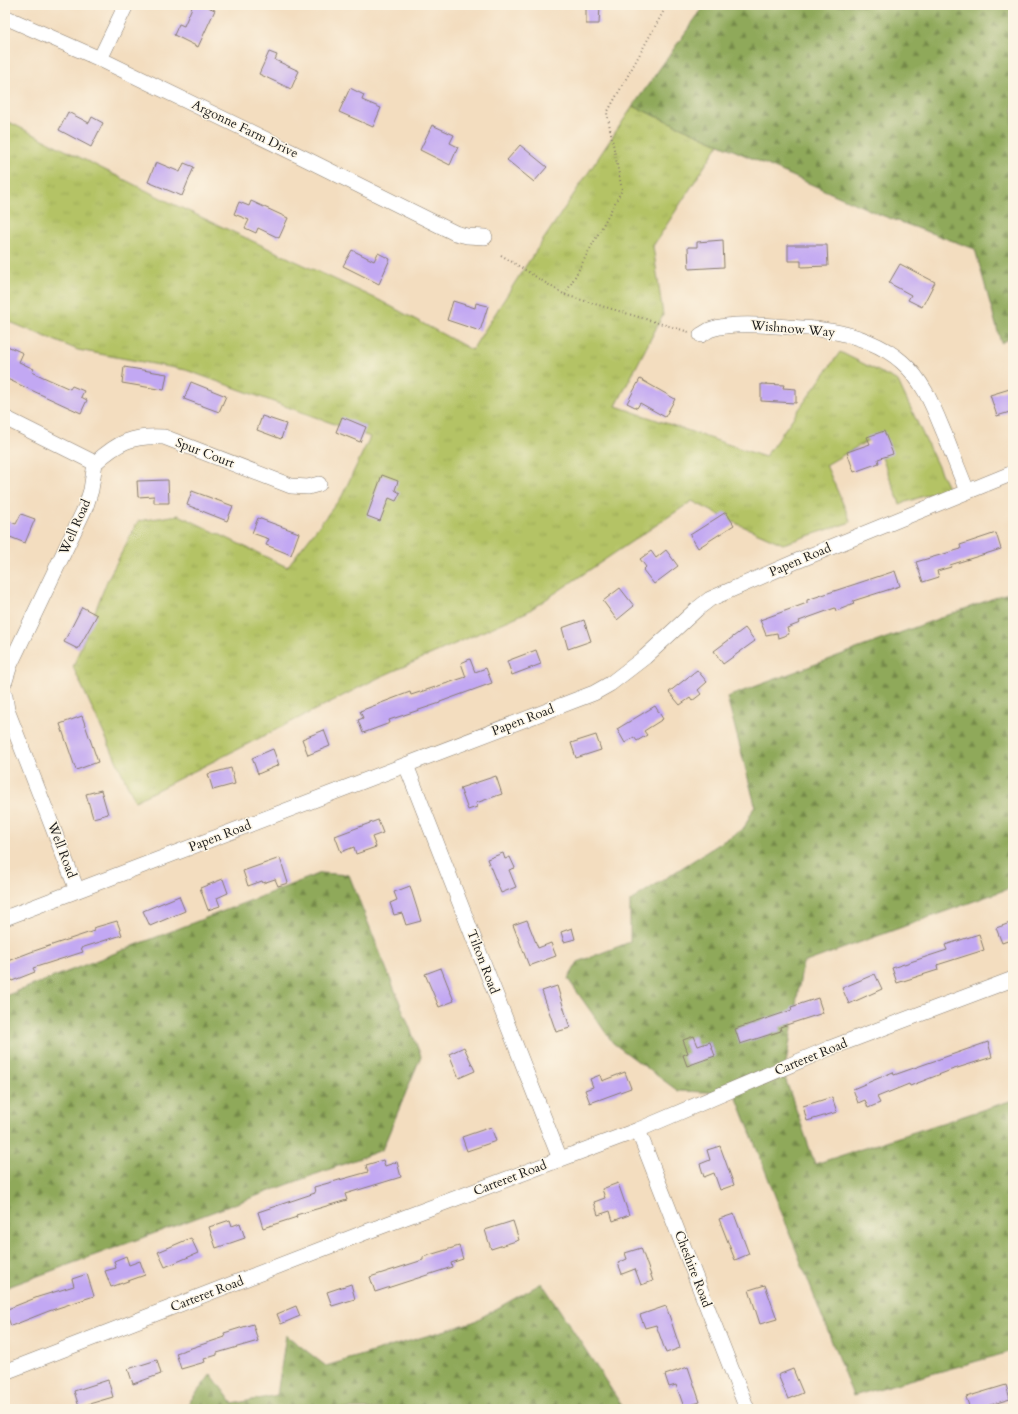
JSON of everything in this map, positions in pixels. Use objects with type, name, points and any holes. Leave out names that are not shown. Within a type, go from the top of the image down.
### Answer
[{"type":"street","points":[[100,59],[126,5]]},
{"type":"street","name":"Argonne Farm Drive","points":[[5,17],[100,59],[296,153],[455,233],[467,236],[485,237]]},
{"type":"street","name":"Wishnow Way","points":[[702,335],[712,329],[736,325],[779,326],[829,330],[855,337],[886,351],[902,362],[925,390],[933,405],[967,491]]},
{"type":"street","points":[[5,418],[95,463]]},
{"type":"street","name":"Spur Court","points":[[95,463],[121,442],[151,436],[164,437],[291,486],[308,487],[319,484]]},
{"type":"street","name":"Well Road","points":[[5,681],[10,666],[86,506],[91,490],[95,463]]},
{"type":"street","name":"Papen Road","points":[[5,918],[594,693],[610,684],[645,657],[710,599],[798,561],[1013,473]]},
{"type":"street","name":"Well Road","points":[[5,696],[7,710],[77,890]]},
{"type":"street","name":"Tilton Road","points":[[406,765],[560,1159]]},
{"type":"street","name":"Carteret Road","points":[[5,1372],[638,1130],[830,1048],[1013,979]]},
{"type":"street","name":"Cheshire Road","points":[[638,1130],[747,1409]]},
{"type":"path","points":[[565,295],[622,190],[607,113],[668,5]]},
{"type":"path","points":[[501,255],[565,295],[702,335]]},
{"type":"green space","points":[[705,5],[1013,5],[1013,336],[1001,343],[975,249],[881,215],[633,106]]},
{"type":"green space","points":[[633,106],[719,144],[653,246],[663,315],[616,406],[765,457],[840,352],[898,381],[948,488],[900,504],[874,437],[826,465],[851,522],[783,544],[731,521],[692,501],[527,612],[380,677],[135,801],[73,667],[107,581],[138,521],[179,515],[287,567],[342,496],[370,437],[186,370],[78,350],[5,320],[5,120],[171,203],[379,300],[472,350],[521,273]]},
{"type":"green space","points":[[1013,591],[1013,887],[803,963],[784,1075],[815,1164],[1013,1100],[1013,1351],[853,1396],[735,1093],[678,1091],[613,1043],[568,979],[578,962],[630,942],[630,901],[744,828],[755,805],[727,697]]},
{"type":"green space","points":[[321,873],[349,875],[421,1056],[382,1150],[5,1288],[5,996]]},
{"type":"green space","points":[[542,1283],[624,1409],[184,1409],[211,1374],[233,1404],[277,1395],[286,1335],[326,1366],[473,1322]]},
{"type":"building","points":[[193,5],[203,5],[215,10],[198,47],[174,35],[179,24],[184,26]]},
{"type":"building","points":[[586,5],[600,5],[599,24],[586,24]]},
{"type":"building","points":[[269,52],[277,55],[275,60],[299,71],[291,89],[259,74]]},
{"type":"building","points":[[350,88],[364,95],[362,100],[381,108],[373,127],[339,112]]},
{"type":"building","points":[[68,112],[89,123],[92,117],[103,123],[91,147],[59,130]]},
{"type":"building","points":[[432,125],[454,135],[450,143],[458,147],[450,165],[420,150]]},
{"type":"building","points":[[520,145],[547,167],[534,182],[507,160]]},
{"type":"building","points":[[156,162],[180,172],[184,163],[194,167],[182,196],[148,182]]},
{"type":"building","points":[[251,201],[288,218],[279,238],[258,228],[256,233],[245,228],[249,220],[234,214],[239,202],[249,206]]},
{"type":"building","points":[[723,240],[724,267],[689,269],[688,247],[697,247],[697,242]]},
{"type":"building","points":[[788,245],[827,245],[828,266],[801,267],[801,261],[788,261]]},
{"type":"building","points":[[352,250],[374,261],[378,253],[390,259],[379,284],[343,266]]},
{"type":"building","points":[[900,264],[935,282],[922,307],[908,300],[911,295],[889,283]]},
{"type":"building","points":[[453,301],[475,308],[476,303],[488,306],[480,331],[447,320]]},
{"type":"building","points":[[5,345],[23,353],[19,362],[34,369],[32,372],[70,389],[72,386],[84,391],[81,397],[87,400],[81,413],[5,378]]},
{"type":"building","points":[[124,367],[167,374],[164,390],[122,383]]},
{"type":"building","points":[[640,379],[675,399],[665,417],[640,403],[637,408],[627,403]]},
{"type":"building","points":[[191,382],[226,396],[219,412],[184,399]]},
{"type":"building","points":[[761,384],[784,385],[783,388],[796,389],[796,403],[761,401]]},
{"type":"building","points":[[1013,388],[1013,411],[997,416],[990,395]]},
{"type":"building","points":[[262,416],[286,424],[281,439],[257,430]]},
{"type":"building","points":[[342,417],[366,427],[360,442],[336,432]]},
{"type":"building","points":[[884,431],[893,454],[878,459],[879,463],[854,472],[847,452],[870,444],[867,437]]},
{"type":"building","points":[[382,475],[398,481],[395,490],[400,493],[396,501],[389,498],[380,521],[367,516]]},
{"type":"building","points":[[168,480],[169,503],[154,503],[154,496],[138,497],[137,481]]},
{"type":"building","points":[[192,491],[233,506],[227,521],[187,505]]},
{"type":"building","points":[[726,512],[734,525],[698,548],[690,535]]},
{"type":"building","points":[[21,514],[35,519],[25,543],[5,535],[5,520],[16,524]]},
{"type":"building","points":[[258,518],[299,533],[291,555],[266,545],[269,539],[252,533]]},
{"type":"building","points":[[996,533],[1001,549],[950,565],[951,567],[937,571],[939,577],[923,582],[916,562],[961,549],[960,545]]},
{"type":"building","points":[[666,550],[678,566],[654,584],[643,570],[646,567],[640,559],[651,551],[656,558]]},
{"type":"building","points":[[895,571],[900,586],[853,601],[854,604],[836,611],[835,608],[799,621],[800,623],[787,628],[789,634],[778,638],[777,633],[766,635],[760,620],[807,603],[807,600]]},
{"type":"building","points":[[620,588],[634,606],[617,620],[603,601]]},
{"type":"building","points":[[82,607],[97,615],[78,649],[64,642]]},
{"type":"building","points":[[584,620],[591,641],[568,649],[562,628]]},
{"type":"building","points":[[745,628],[755,641],[723,664],[714,651]]},
{"type":"building","points":[[536,650],[541,664],[512,675],[507,661]]},
{"type":"building","points":[[470,659],[475,672],[486,668],[492,683],[440,703],[389,720],[390,723],[363,733],[358,720],[363,718],[360,711],[410,692],[411,695],[466,677],[461,663]]},
{"type":"building","points":[[697,670],[707,682],[698,690],[701,694],[692,701],[690,698],[680,705],[669,692]]},
{"type":"building","points":[[655,706],[663,719],[644,731],[647,735],[637,741],[634,737],[625,743],[617,729]]},
{"type":"building","points":[[82,716],[98,762],[76,770],[60,724]]},
{"type":"building","points":[[324,730],[330,746],[308,755],[302,739]]},
{"type":"building","points":[[596,735],[601,750],[576,758],[571,743]]},
{"type":"building","points":[[273,749],[279,765],[258,774],[252,758]]},
{"type":"building","points":[[231,768],[235,784],[213,790],[208,774]]},
{"type":"building","points":[[496,776],[502,794],[476,803],[477,807],[468,810],[460,788]]},
{"type":"building","points":[[101,790],[108,814],[93,818],[86,794]]},
{"type":"building","points":[[378,820],[383,833],[372,837],[376,847],[356,854],[354,847],[341,852],[335,836]]},
{"type":"building","points":[[503,853],[505,859],[510,857],[515,868],[509,870],[516,887],[501,893],[487,859]]},
{"type":"building","points":[[280,858],[288,883],[278,886],[275,879],[263,883],[262,881],[248,886],[243,871]]},
{"type":"building","points":[[223,879],[228,893],[217,898],[220,906],[208,910],[200,888]]},
{"type":"building","points":[[410,886],[421,921],[406,925],[402,913],[394,915],[390,903],[397,900],[394,892]]},
{"type":"building","points":[[179,896],[185,911],[150,926],[143,911]]},
{"type":"building","points":[[527,920],[538,948],[551,943],[556,956],[529,966],[513,925]]},
{"type":"building","points":[[117,921],[122,935],[81,948],[83,952],[33,968],[35,972],[12,981],[9,974],[5,976],[5,962],[94,931],[93,928]]},
{"type":"building","points":[[1013,922],[1013,939],[1002,943],[996,928]]},
{"type":"building","points":[[572,928],[575,939],[564,942],[561,932]]},
{"type":"building","points":[[979,934],[984,950],[937,965],[938,970],[897,983],[892,968],[947,950],[945,945]]},
{"type":"building","points":[[441,968],[454,1001],[439,1007],[425,974]]},
{"type":"building","points":[[875,974],[882,989],[849,1004],[842,988]]},
{"type":"building","points":[[557,986],[570,1028],[556,1032],[542,991]]},
{"type":"building","points":[[818,998],[823,1013],[780,1027],[781,1031],[740,1044],[735,1029],[792,1010],[791,1007]]},
{"type":"building","points":[[694,1036],[698,1046],[710,1042],[715,1056],[687,1066],[683,1055],[688,1053],[683,1040]]},
{"type":"building","points":[[988,1042],[992,1057],[951,1070],[910,1086],[909,1084],[877,1097],[880,1103],[868,1108],[865,1100],[858,1103],[853,1089],[893,1072],[894,1075]]},
{"type":"building","points":[[464,1047],[475,1071],[459,1078],[449,1054]]},
{"type":"building","points":[[625,1072],[631,1088],[590,1103],[585,1090],[593,1087],[590,1079],[600,1075],[602,1081]]},
{"type":"building","points":[[832,1097],[837,1112],[807,1121],[803,1106]]},
{"type":"building","points":[[491,1127],[496,1141],[467,1151],[462,1137]]},
{"type":"building","points":[[720,1146],[734,1185],[720,1190],[714,1173],[704,1177],[700,1164],[710,1160],[707,1150]]},
{"type":"building","points":[[383,1160],[385,1166],[397,1162],[401,1177],[345,1194],[347,1200],[296,1215],[297,1217],[263,1228],[258,1212],[315,1193],[314,1187],[368,1172],[366,1165]]},
{"type":"building","points":[[618,1183],[629,1215],[613,1221],[610,1211],[598,1215],[594,1202],[605,1198],[602,1189]]},
{"type":"building","points":[[734,1214],[749,1254],[735,1260],[719,1219]]},
{"type":"building","points":[[230,1220],[232,1226],[240,1223],[245,1238],[216,1248],[209,1227]]},
{"type":"building","points":[[513,1221],[519,1240],[491,1249],[485,1230]]},
{"type":"building","points":[[191,1238],[198,1253],[165,1267],[158,1252]]},
{"type":"building","points":[[459,1246],[463,1259],[451,1263],[452,1267],[375,1292],[370,1277],[423,1260],[423,1257]]},
{"type":"building","points":[[641,1248],[653,1281],[641,1285],[635,1269],[622,1274],[618,1263],[627,1259],[625,1253]]},
{"type":"building","points":[[126,1256],[129,1265],[140,1261],[145,1275],[111,1287],[105,1271],[116,1268],[114,1261]]},
{"type":"building","points":[[87,1274],[94,1296],[11,1326],[5,1310],[38,1297],[74,1286],[72,1279]]},
{"type":"building","points":[[351,1284],[355,1299],[332,1306],[327,1292]]},
{"type":"building","points":[[765,1285],[777,1319],[760,1324],[749,1290]]},
{"type":"building","points":[[296,1306],[300,1316],[281,1324],[277,1314]]},
{"type":"building","points":[[666,1306],[680,1348],[666,1353],[656,1325],[645,1328],[640,1315]]},
{"type":"building","points":[[253,1324],[258,1341],[217,1353],[217,1355],[204,1359],[205,1362],[181,1369],[176,1353],[225,1337],[224,1333]]},
{"type":"building","points":[[157,1360],[161,1374],[133,1384],[128,1369]]},
{"type":"building","points":[[688,1367],[700,1402],[684,1407],[676,1385],[669,1387],[665,1375]]},
{"type":"building","points":[[793,1369],[803,1393],[788,1399],[778,1375]]},
{"type":"building","points":[[108,1380],[113,1397],[79,1407],[74,1391]]},
{"type":"building","points":[[1006,1385],[1010,1399],[977,1409],[970,1409],[966,1397]]}]
